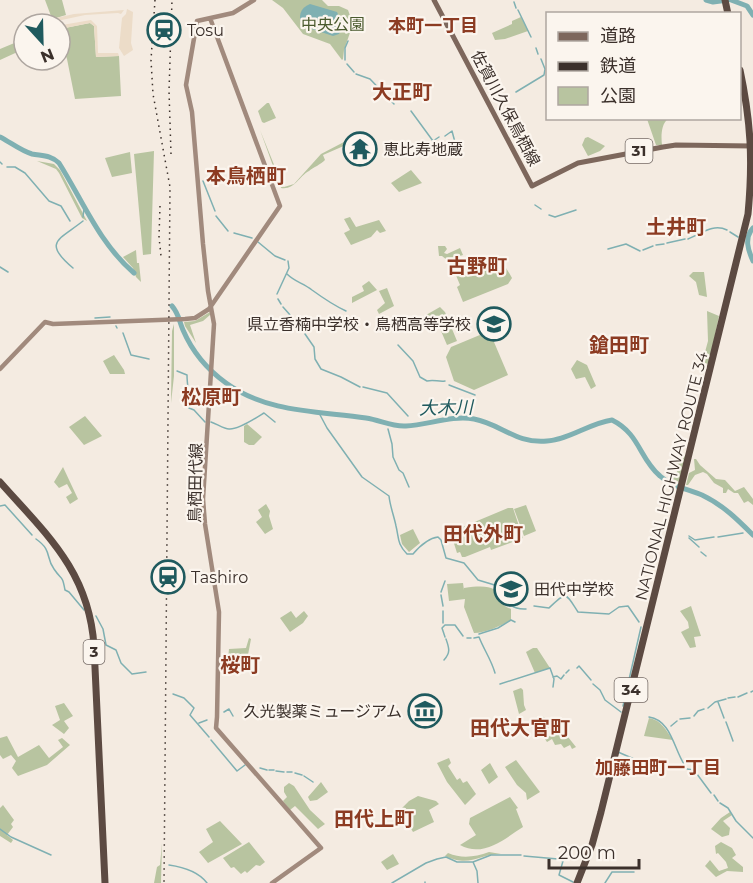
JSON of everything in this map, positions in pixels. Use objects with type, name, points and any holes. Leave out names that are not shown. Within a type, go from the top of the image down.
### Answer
[{"type":"highway","name":"NATIONAL HIGHWAY ROUTE 34","points":[[577,883],[592,845],[599,819],[742,247],[752,175],[752,146],[750,121],[741,75]]},
{"type":"highway","name":"3","points":[[0,482],[68,562],[81,585],[90,614],[94,646],[106,883]]},
{"type":"main road","points":[[0,369],[45,322],[52,324],[175,320],[203,315],[280,206],[210,18],[233,13],[254,0]]},
{"type":"main road","name":"佐賀川久保鳥栖線","points":[[434,0],[532,186],[578,163],[663,147],[676,145],[752,146]]},
{"type":"main road","name":"鳥栖田代線","points":[[210,18],[197,21],[186,85],[192,112],[203,244],[214,324],[203,499],[219,612],[216,728],[321,848],[272,883]]},
{"type":"green space","points":[[45,0],[62,0],[65,12],[50,12]]},
{"type":"green space","name":"中央公園","points":[[272,0],[322,0],[328,6],[339,6],[348,10],[353,24],[343,59],[330,44],[303,34],[283,8]]},
{"type":"green space","points":[[521,17],[528,31],[495,40],[492,33]]},
{"type":"green space","points":[[90,23],[94,26],[96,57],[119,56],[121,96],[75,99],[70,72],[72,72],[72,27]]},
{"type":"green space","points":[[12,44],[12,54],[0,60],[0,49]]},
{"type":"green space","points":[[267,103],[276,118],[264,123],[258,111]]},
{"type":"green space","points":[[647,120],[667,120],[663,127],[662,145],[656,145]]},
{"type":"green space","points":[[260,130],[281,186],[284,187],[294,184],[321,154],[363,132],[346,145],[323,155],[325,160],[293,185],[281,188]]},
{"type":"green space","points":[[588,137],[605,146],[588,156],[582,145]]},
{"type":"green space","points":[[154,151],[151,254],[143,255],[134,154]]},
{"type":"green space","points":[[130,152],[132,173],[112,177],[105,158]]},
{"type":"green space","points":[[37,161],[54,164],[60,170],[87,221],[82,218],[56,169]]},
{"type":"green space","points":[[411,170],[422,183],[399,192],[391,183]]},
{"type":"green space","points":[[350,217],[356,227],[379,220],[386,231],[380,233],[377,230],[371,237],[351,245],[344,233],[350,230],[344,219]]},
{"type":"green space","points":[[438,246],[445,246],[447,249],[444,253],[447,254],[460,248],[463,255],[447,260],[439,256]]},
{"type":"green space","points":[[136,250],[137,263],[139,263],[141,282],[123,257]]},
{"type":"green space","points":[[488,257],[500,261],[512,278],[508,284],[463,302],[455,273]]},
{"type":"green space","points":[[693,272],[704,272],[707,297],[699,295],[696,282],[689,276]]},
{"type":"green space","points":[[369,281],[377,290],[352,303],[352,297],[364,291],[362,286]]},
{"type":"green space","points":[[387,288],[394,306],[379,314],[377,310],[385,303],[379,291]]},
{"type":"green space","points":[[440,307],[445,312],[457,341],[447,345],[441,331],[446,329],[443,321],[431,327],[426,315]]},
{"type":"green space","points":[[707,311],[719,316],[709,364],[701,362],[701,353],[705,352],[708,341]]},
{"type":"green space","points":[[210,312],[210,315],[203,321],[190,325],[196,343],[184,322],[195,321]]},
{"type":"green space","points":[[174,324],[174,376],[171,403],[172,331]]},
{"type":"green space","points":[[487,332],[491,335],[508,375],[474,390],[454,381],[446,357],[451,347]]},
{"type":"green space","points":[[114,355],[125,374],[110,374],[103,361]]},
{"type":"green space","points":[[577,360],[587,365],[596,386],[591,389],[585,377],[576,379],[571,369]]},
{"type":"green space","points":[[85,416],[102,436],[84,445],[69,427]]},
{"type":"green space","points":[[247,424],[262,437],[254,445],[244,442],[244,426]]},
{"type":"green space","points":[[676,455],[686,456],[679,482],[671,478],[677,472]]},
{"type":"green space","points":[[694,459],[716,479],[725,480],[735,491],[744,487],[753,499],[753,505],[748,501],[744,503],[738,493],[728,489],[726,493],[723,493],[723,488],[703,472],[695,475],[686,485],[689,473],[695,470]]},
{"type":"green space","points":[[63,467],[78,499],[70,504],[66,497],[72,493],[67,484],[59,488],[54,482]]},
{"type":"green space","points":[[266,504],[270,511],[269,516],[273,529],[265,534],[256,522],[262,517],[258,510]]},
{"type":"green space","points":[[526,505],[536,531],[524,536],[514,509]]},
{"type":"green space","points":[[513,508],[523,538],[465,557],[462,557],[460,552],[457,553],[452,537],[455,535],[453,531]]},
{"type":"green space","points":[[413,529],[420,543],[409,552],[402,544],[400,535]]},
{"type":"green space","points":[[463,583],[464,590],[464,588],[488,587],[494,590],[501,602],[511,609],[511,620],[498,627],[474,633],[464,607],[465,599],[449,601],[447,584]]},
{"type":"green space","points":[[691,606],[701,636],[694,637],[696,647],[690,648],[681,632],[689,628],[688,622],[680,611]]},
{"type":"green space","points":[[291,611],[296,618],[304,611],[308,616],[303,623],[290,632],[280,618]]},
{"type":"green space","points":[[249,638],[251,639],[247,660],[228,659],[229,649],[246,648]]},
{"type":"green space","points":[[537,648],[550,668],[535,673],[526,652]]},
{"type":"green space","points":[[521,688],[526,710],[519,714],[513,691]]},
{"type":"green space","points":[[64,703],[73,716],[64,721],[69,728],[64,734],[52,725],[60,720],[55,706]]},
{"type":"green space","points":[[542,716],[550,721],[552,717],[564,719],[568,737],[576,747],[572,749],[570,745],[564,748],[561,744],[555,745],[552,739],[547,742],[545,739],[561,729],[558,724],[540,730],[535,721]]},
{"type":"green space","points":[[649,718],[660,723],[673,740],[644,736]]},
{"type":"green space","points":[[7,736],[18,757],[39,745],[49,758],[63,747],[58,740],[62,738],[70,745],[47,765],[18,776],[12,768],[16,761],[11,755],[3,759],[0,755],[0,738]]},
{"type":"green space","points":[[449,758],[451,763],[448,766],[457,780],[460,778],[463,783],[467,781],[476,794],[465,805],[447,782],[437,763]]},
{"type":"green space","points":[[516,760],[540,792],[527,800],[526,793],[517,785],[505,767]]},
{"type":"green space","points":[[490,763],[498,777],[489,784],[481,770]]},
{"type":"green space","points":[[321,782],[328,792],[317,800],[310,801],[308,797]]},
{"type":"green space","points":[[289,783],[294,786],[310,810],[325,824],[318,829],[295,806],[290,810],[283,801],[287,797],[284,787]]},
{"type":"green space","points":[[418,796],[439,804],[429,810],[434,822],[413,832],[400,810]]},
{"type":"green space","points":[[510,797],[518,808],[516,809],[523,827],[485,848],[477,849],[460,845],[476,835],[469,824],[470,818]]},
{"type":"green space","points":[[3,805],[14,820],[11,824],[13,827],[7,835],[13,840],[11,843],[0,836],[0,808]]},
{"type":"green space","points":[[730,812],[732,815],[723,821],[730,828],[729,835],[722,837],[711,829]]},
{"type":"green space","points":[[220,821],[242,844],[208,863],[199,852],[213,842],[206,829]]},
{"type":"green space","points":[[249,842],[265,862],[241,874],[234,867],[231,868],[223,858]]},
{"type":"green space","points":[[721,842],[732,848],[736,855],[732,858],[743,867],[743,872],[727,871],[716,877],[705,866],[710,860],[719,871],[728,868],[726,862],[718,853],[716,854],[715,846]]},
{"type":"green space","points":[[162,843],[161,883],[154,883],[157,867],[160,865]]},
{"type":"green space","points":[[489,852],[501,854],[468,861],[445,856],[448,853],[469,857]]},
{"type":"green space","points":[[393,854],[399,864],[387,870],[381,862]]},
{"type":"shaded area","points":[[127,9],[133,12],[131,43],[133,50],[124,56],[119,48],[122,18]]},
{"type":"shaded area","points":[[124,10],[121,14],[72,18],[74,14]]},
{"type":"shaded area","points":[[91,20],[97,26],[98,53],[118,53],[119,56],[96,57],[94,26],[90,23],[72,27],[72,23]]},
{"type":"water","points":[[310,4],[337,12],[343,26],[339,34],[333,36],[303,26],[300,13]]},
{"type":"waterway","points":[[706,0],[713,2],[728,0]]},
{"type":"waterway","points":[[731,0],[747,6],[753,15]]},
{"type":"waterway","points":[[514,2],[516,8]]},
{"type":"waterway","points":[[518,10],[531,37]]},
{"type":"waterway","points":[[345,60],[345,48],[348,41]]},
{"type":"waterway","points":[[536,48],[538,54]]},
{"type":"waterway","points":[[516,92],[544,75],[545,69],[541,59]]},
{"type":"waterway","points":[[347,64],[354,72]]},
{"type":"waterway","points":[[356,74],[370,79],[394,104]]},
{"type":"waterway","points":[[411,111],[433,141],[439,137]]},
{"type":"waterway","points":[[445,136],[452,131],[456,146]]},
{"type":"waterway","name":"大木川","points":[[0,137],[28,153],[50,157],[59,163],[101,235],[134,273]]},
{"type":"waterway","points":[[7,167],[15,167],[25,173],[49,201],[61,206],[70,221]]},
{"type":"waterway","points":[[203,181],[215,211]]},
{"type":"waterway","points":[[535,205],[541,209]]},
{"type":"waterway","name":"大木川","points":[[83,217],[84,208]]},
{"type":"waterway","points":[[549,215],[555,217],[576,210]]},
{"type":"waterway","points":[[216,216],[228,231]]},
{"type":"waterway","points":[[73,268],[58,252],[57,242],[83,221]]},
{"type":"waterway","points":[[688,239],[712,228],[727,230]]},
{"type":"waterway","points":[[753,228],[748,236],[748,248],[753,261]]},
{"type":"waterway","points":[[730,232],[738,237]]},
{"type":"waterway","points":[[234,233],[252,238]]},
{"type":"waterway","points":[[667,243],[685,239]]},
{"type":"waterway","points":[[258,242],[275,256],[285,260]]},
{"type":"waterway","points":[[608,249],[626,244],[640,251]]},
{"type":"waterway","points":[[656,245],[664,244]]},
{"type":"waterway","points":[[643,250],[653,246]]},
{"type":"waterway","points":[[277,294],[289,268],[288,261]]},
{"type":"waterway","points":[[0,267],[8,272]]},
{"type":"waterway","points":[[287,274],[346,311]]},
{"type":"waterway","points":[[278,299],[281,304]]},
{"type":"waterway","name":"大木川","points":[[172,306],[191,345],[207,366],[226,383],[258,400],[293,409],[366,418],[401,426],[457,418],[474,419],[517,437],[536,441],[563,438],[612,420],[628,432],[660,476],[670,483],[717,503],[753,535]]},
{"type":"waterway","points":[[283,307],[291,316]]},
{"type":"waterway","points":[[95,318],[110,317]]},
{"type":"waterway","points":[[293,319],[303,331]]},
{"type":"waterway","points":[[123,333],[131,355],[149,359]]},
{"type":"waterway","points":[[305,334],[314,347],[315,359],[321,369],[360,387]]},
{"type":"waterway","points":[[398,345],[413,361],[420,377],[427,381],[445,381]]},
{"type":"waterway","points":[[177,371],[187,375],[189,408],[205,422]]},
{"type":"waterway","points":[[449,385],[475,395]]},
{"type":"waterway","points":[[363,387],[387,393],[408,416]]},
{"type":"waterway","points":[[211,422],[233,429],[264,413],[275,422]]},
{"type":"waterway","points":[[319,413],[362,477],[389,496],[399,541],[407,554],[413,554],[427,541],[438,537],[446,558],[464,563],[478,580],[498,586],[515,608],[526,609]]},
{"type":"waterway","points":[[388,429],[393,457],[409,487]]},
{"type":"waterway","points":[[0,506],[5,505],[32,535]]},
{"type":"waterway","points":[[718,537],[743,533]]},
{"type":"waterway","points":[[689,536],[695,540],[714,537]]},
{"type":"waterway","points":[[689,538],[699,547]]},
{"type":"waterway","points":[[36,539],[45,547],[51,565],[62,579],[65,590],[84,610]]},
{"type":"waterway","points":[[701,552],[706,556]]},
{"type":"waterway","points":[[441,592],[445,581]]},
{"type":"waterway","points":[[441,595],[443,606]]},
{"type":"waterway","points":[[534,606],[549,608],[565,596],[578,612],[609,614],[619,607],[628,606],[639,622]]},
{"type":"waterway","points":[[443,611],[443,623]]},
{"type":"waterway","points":[[96,616],[103,629],[106,645],[116,650],[121,663],[132,674],[146,672]]},
{"type":"waterway","points":[[479,634],[498,628],[511,620],[515,622]]},
{"type":"waterway","points":[[445,637],[442,628],[445,625],[455,625],[463,636]]},
{"type":"waterway","points":[[623,706],[641,627]]},
{"type":"waterway","points":[[474,638],[479,637],[495,673]]},
{"type":"waterway","points":[[444,660],[449,650],[446,639]]},
{"type":"waterway","points":[[577,668],[579,666],[591,680]]},
{"type":"waterway","points":[[500,684],[550,668],[554,679],[553,687]]},
{"type":"waterway","points":[[566,673],[569,670]]},
{"type":"waterway","points":[[553,677],[557,676],[561,679],[564,675]]},
{"type":"waterway","points":[[593,684],[600,690],[605,700],[621,712]]},
{"type":"waterway","points":[[738,697],[747,693]]},
{"type":"waterway","points":[[173,694],[184,698],[194,708],[190,715],[209,737]]},
{"type":"waterway","points":[[728,698],[735,697]]},
{"type":"waterway","points":[[708,708],[715,702],[726,699]]},
{"type":"waterway","points":[[718,702],[724,718]]},
{"type":"waterway","points":[[224,712],[229,709],[233,716]]},
{"type":"waterway","points":[[694,716],[698,711],[704,709]]},
{"type":"waterway","points":[[649,717],[656,719],[667,729],[684,764]]},
{"type":"waterway","points":[[680,719],[690,718]]},
{"type":"waterway","points":[[199,723],[207,720]]},
{"type":"waterway","points":[[671,726],[677,721]]},
{"type":"waterway","points":[[726,722],[733,741]]},
{"type":"waterway","points":[[211,740],[237,771],[245,765]]},
{"type":"waterway","points":[[618,752],[634,759]]},
{"type":"waterway","points":[[260,768],[267,770]]},
{"type":"waterway","points":[[687,769],[694,770],[711,793]]},
{"type":"waterway","points":[[269,770],[274,770]]},
{"type":"waterway","points":[[276,771],[284,772]]},
{"type":"waterway","points":[[287,772],[292,772]]},
{"type":"waterway","points":[[295,773],[302,775]]},
{"type":"waterway","points":[[304,776],[313,782]]},
{"type":"waterway","points":[[714,795],[718,801]]},
{"type":"waterway","points":[[720,803],[728,808],[736,821],[753,838]]},
{"type":"waterway","points":[[0,829],[11,837],[51,855]]},
{"type":"waterway","points":[[473,862],[491,855],[521,855]]},
{"type":"waterway","points":[[524,856],[563,861],[559,875],[573,882]]},
{"type":"waterway","points":[[392,883],[426,863],[446,857],[457,862],[473,862],[477,871],[478,883]]},
{"type":"waterway","points":[[169,865],[190,870],[207,883]]},
{"type":"waterway","points":[[605,883],[612,872],[634,872]]},
{"type":"railway","points":[[155,0],[151,60],[153,94],[170,187],[164,883]]},
{"type":"railway","points":[[171,154],[169,91],[172,0]]},
{"type":"railway","points":[[160,206],[161,256]]},
{"type":"place","name":"Tosu","points":[[164,30]]},
{"type":"place","name":"恵比寿地蔵","points":[[360,149]]},
{"type":"place","name":"県立香楠中学校・鳥栖高等学校","points":[[494,324]]},
{"type":"place","name":"Tashiro","points":[[168,577]]},
{"type":"place","name":"田代中学校","points":[[511,589]]},
{"type":"place","name":"久光製薬ミュージアム","points":[[425,711]]},
{"type":"district","name":"本町一丁目","points":[[433,26]]},
{"type":"district","name":"大正町","points":[[402,92]]},
{"type":"district","name":"本鳥栖町","points":[[246,176]]},
{"type":"district","name":"土井町","points":[[676,227]]},
{"type":"district","name":"古野町","points":[[477,266]]},
{"type":"district","name":"鎗田町","points":[[619,345]]},
{"type":"district","name":"松原町","points":[[211,397]]},
{"type":"district","name":"田代外町","points":[[483,534]]},
{"type":"district","name":"桜町","points":[[240,665]]},
{"type":"district","name":"田代大官町","points":[[520,728]]},
{"type":"district","name":"加藤田町一丁目","points":[[658,768]]},
{"type":"district","name":"田代上町","points":[[374,819]]}]
